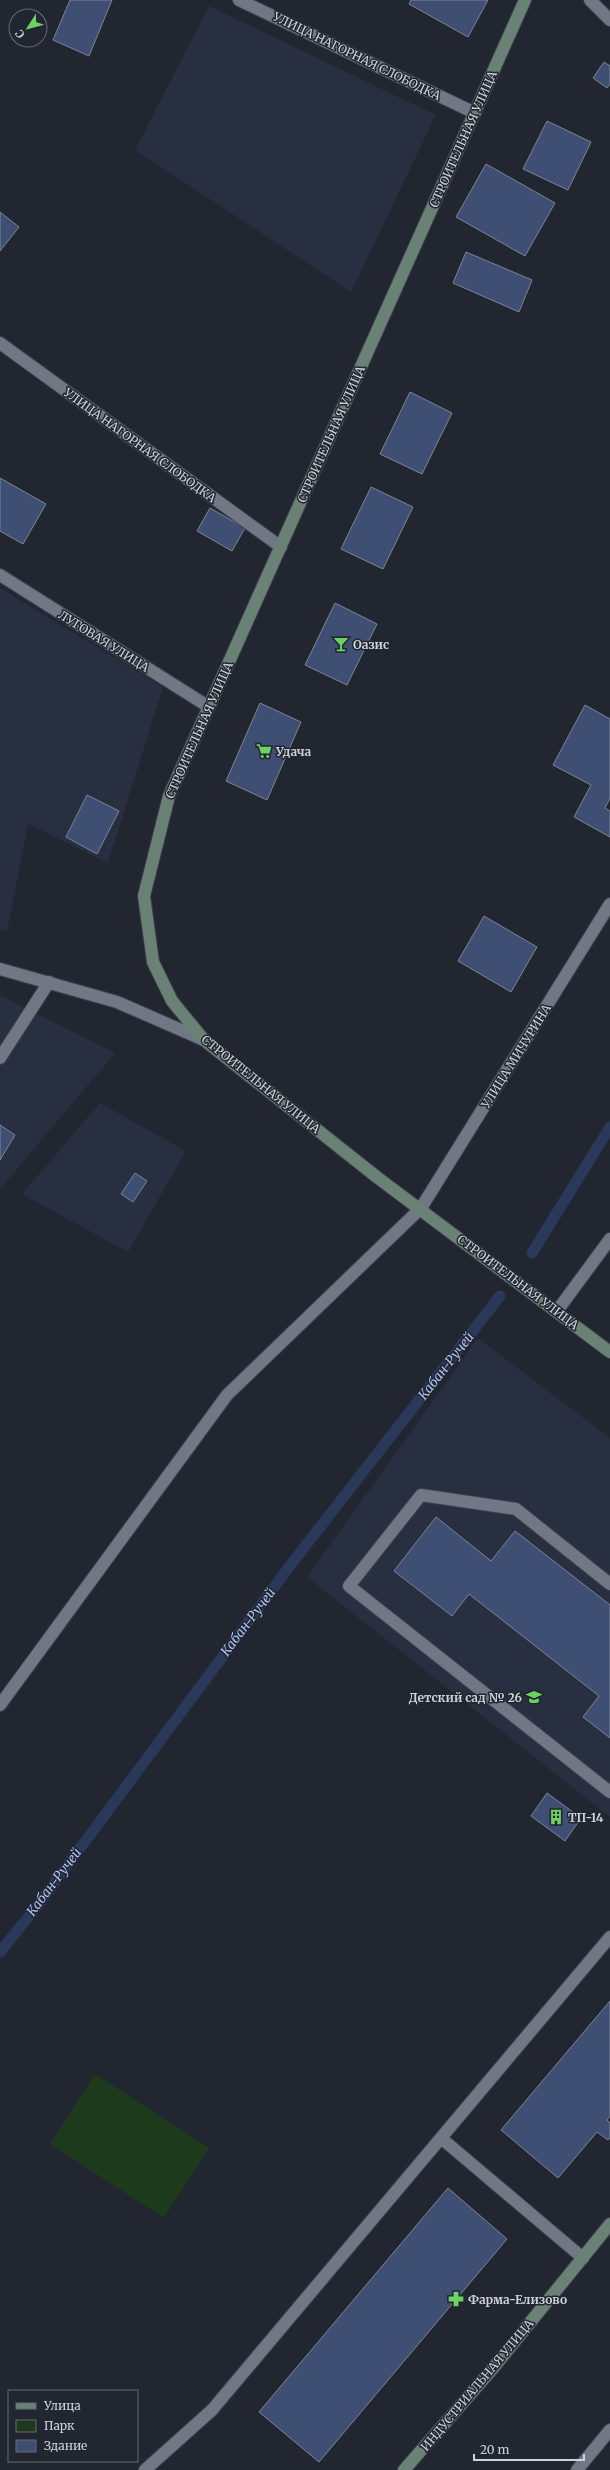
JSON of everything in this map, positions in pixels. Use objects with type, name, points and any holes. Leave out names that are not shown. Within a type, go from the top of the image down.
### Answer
[{"type":"street","name":"УЛИЦА НАГОРНАЯ СЛОБОДКА","points":[[239,0],[475,113]]},
{"type":"street","name":"СТРОИТЕЛЬНАЯ УЛИЦА","points":[[525,0],[169,796],[144,896],[153,962],[172,1001],[204,1040],[378,1178],[422,1208],[610,1352]]},
{"type":"street","points":[[590,0],[610,20]]},
{"type":"street","name":"УЛИЦА НАГОРНАЯ СЛОБОДКА","points":[[0,342],[281,547]]},
{"type":"street","name":"ЛУГОВАЯ УЛИЦА","points":[[0,575],[209,707]]},
{"type":"street","name":"УЛИЦА МИЧУРИНА","points":[[0,1705],[227,1394],[422,1208],[610,904]]},
{"type":"street","points":[[0,969],[117,1002],[204,1040]]},
{"type":"street","points":[[0,1058],[49,982]]},
{"type":"street","points":[[557,1311],[610,1239]]},
{"type":"street","points":[[610,1584],[516,1509],[421,1495],[349,1586],[610,1792]]},
{"type":"street","points":[[145,2470],[212,2410],[610,1937]]},
{"type":"street","points":[[442,2138],[583,2258]]},
{"type":"street","name":"ИНДУСТРИАЛЬНАЯ УЛИЦА","points":[[404,2470],[494,2366],[610,2224]]},
{"type":"street","points":[[577,2470],[610,2430]]},
{"type":"shaded area","points":[[209,6],[436,115],[351,292],[135,150]]},
{"type":"shaded area","points":[[0,588],[163,687],[108,863],[28,824],[7,932],[0,929]]},
{"type":"shaded area","points":[[0,995],[115,1053],[0,1189]]},
{"type":"shaded area","points":[[100,1103],[186,1151],[128,1252],[22,1194]]},
{"type":"shaded area","name":"Детский сад № 26","points":[[478,1338],[610,1438],[610,1817],[307,1577]]},
{"type":"green space","points":[[95,2074],[209,2148],[164,2218],[50,2144]]},
{"type":"building","points":[[70,0],[112,0],[89,56],[53,40]]},
{"type":"building","points":[[411,0],[488,0],[468,37],[409,4]]},
{"type":"building","points":[[604,62],[610,66],[610,84],[607,88],[593,78]]},
{"type":"building","points":[[547,121],[591,142],[568,190],[523,169]]},
{"type":"building","points":[[486,164],[555,203],[525,256],[456,217]]},
{"type":"building","points":[[0,212],[19,227],[0,251]]},
{"type":"building","points":[[466,252],[532,280],[519,312],[453,283]]},
{"type":"building","points":[[410,392],[452,413],[422,474],[380,454]]},
{"type":"building","points":[[0,478],[46,504],[23,544],[0,531]]},
{"type":"building","points":[[371,487],[413,507],[383,569],[341,549]]},
{"type":"building","points":[[210,508],[245,528],[232,551],[197,531]]},
{"type":"building","name":"Оазис","points":[[335,603],[377,624],[347,685],[305,665]]},
{"type":"building","name":"Удача","points":[[260,703],[301,722],[267,800],[226,781]]},
{"type":"building","points":[[585,705],[610,719],[610,798],[605,808],[610,811],[610,837],[574,817],[591,785],[553,765]]},
{"type":"building","points":[[87,795],[119,811],[97,854],[66,837]]},
{"type":"building","points":[[484,916],[537,947],[511,992],[458,961]]},
{"type":"building","points":[[0,1125],[15,1135],[0,1160]]},
{"type":"building","points":[[135,1173],[147,1181],[133,1202],[121,1194]]},
{"type":"building","points":[[436,1517],[491,1561],[515,1531],[610,1605],[610,1738],[583,1717],[599,1696],[469,1594],[452,1616],[394,1571]]},
{"type":"building","name":"ТП-14","points":[[547,1793],[581,1818],[565,1841],[531,1816]]},
{"type":"building","points":[[610,2001],[610,2116],[607,2120],[610,2123],[610,2138],[608,2140],[597,2132],[558,2178],[501,2130]]},
{"type":"building","points":[[448,2188],[507,2239],[319,2462],[259,2412]]},
{"type":"waterway","name":"Кабан-Ручей","points":[[532,1253],[610,1127]]},
{"type":"waterway","name":"Кабан-Ручей","points":[[0,1952],[38,1905],[292,1563],[500,1296]]},
{"type":"place","name":"Оазис","points":[[341,644]]},
{"type":"place","name":"Удача","points":[[264,751]]},
{"type":"place","name":"Детский сад № 26","points":[[534,1697]]},
{"type":"place","name":"ТП-14","points":[[556,1817]]},
{"type":"place","name":"Фарма-Елизово","points":[[456,2299]]}]
